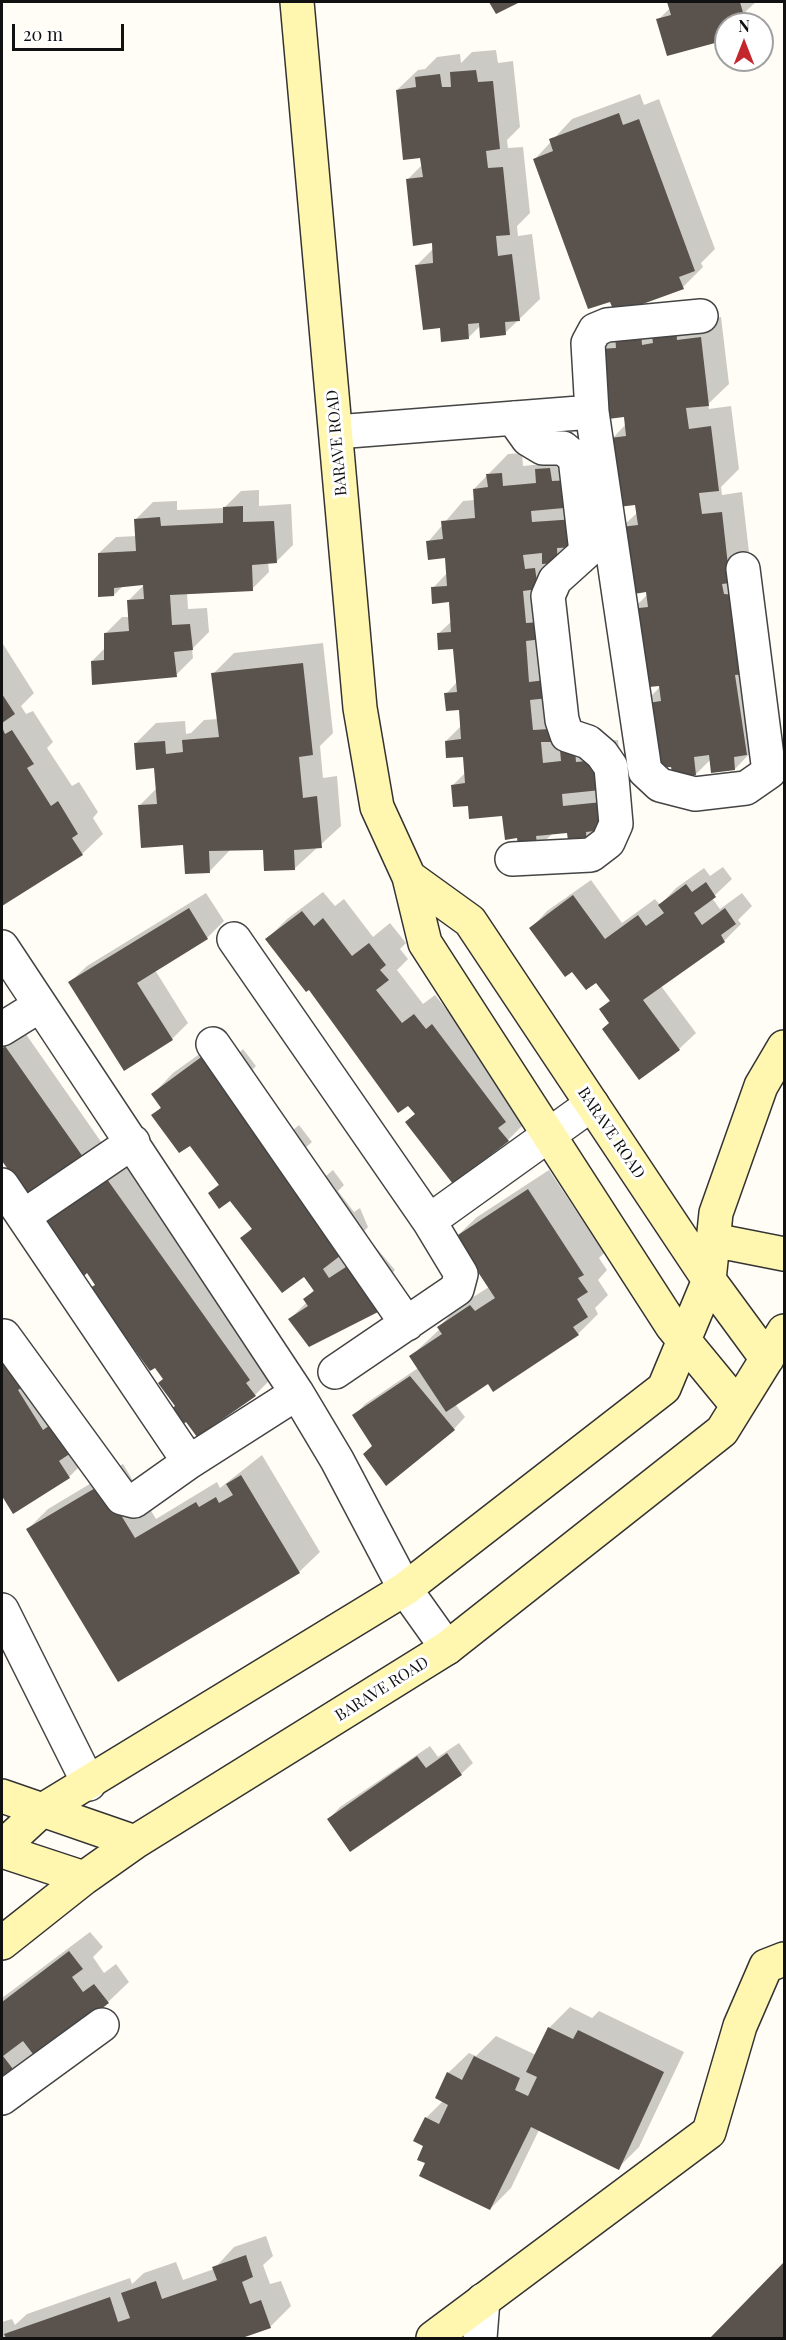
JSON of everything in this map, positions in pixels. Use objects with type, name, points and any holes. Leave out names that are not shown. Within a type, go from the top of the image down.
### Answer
[{"type":"street","name":"BARAVE ROAD","points":[[297,2],[362,719],[377,807],[409,877],[424,943],[682,1340],[737,1406]]},
{"type":"street","points":[[700,316],[607,325],[595,330],[588,343],[592,412],[645,771],[660,785],[695,794],[746,788],[769,772],[743,569]]},
{"type":"street","points":[[336,432],[592,412]]},
{"type":"street","points":[[512,859],[591,855],[608,842],[616,824],[610,767],[602,753],[588,742],[567,735],[562,720],[548,596],[555,580],[586,552],[575,458],[563,448],[543,448],[528,439],[513,418]]},
{"type":"street","name":"BARAVE ROAD","points":[[2,1943],[84,1878],[135,1842],[447,1648],[722,1431],[767,1359],[709,1280],[470,921],[409,877]]},
{"type":"street","points":[[234,939],[429,1221],[461,1274],[457,1289],[335,1372]]},
{"type":"street","points":[[2,947],[22,996],[133,1142],[297,1393],[337,1460],[405,1589],[447,1648]]},
{"type":"street","points":[[2,1029],[22,996]]},
{"type":"street","points":[[213,1044],[407,1324]]},
{"type":"street","points":[[84,1878],[2,1849],[41,1811],[89,1784],[405,1589],[664,1388],[682,1340],[709,1280],[716,1213],[761,1086],[784,1047]]},
{"type":"street","points":[[429,1221],[592,1104]]},
{"type":"street","points":[[24,1216],[133,1142]]},
{"type":"street","points":[[2,1185],[189,1462]]},
{"type":"street","points":[[713,1240],[784,1254]]},
{"type":"street","points":[[767,1359],[784,1331]]},
{"type":"street","points":[[2,1336],[122,1498],[134,1501],[189,1462],[297,1393]]},
{"type":"street","points":[[2,1610],[89,1784]]},
{"type":"street","points":[[2,1796],[135,1842]]},
{"type":"street","points":[[434,2338],[709,2132],[740,2026],[766,1966],[784,1959]]},
{"type":"street","points":[[2,2098],[102,2025]]},
{"type":"street","points":[[480,2338],[483,2300]]},
{"type":"building","points":[[489,2],[520,2],[496,14]]},
{"type":"building","points":[[667,2],[740,2],[743,12],[714,12],[714,43],[667,56],[656,19],[671,15]]},
{"type":"building","points":[[476,70],[478,82],[493,81],[500,149],[486,151],[488,168],[503,167],[510,235],[496,236],[498,256],[512,254],[520,321],[505,322],[506,335],[480,338],[479,323],[468,324],[469,339],[441,342],[440,328],[423,330],[415,265],[433,263],[432,243],[413,246],[406,179],[423,177],[420,158],[403,160],[396,90],[416,87],[415,77],[440,74],[442,87],[451,87],[450,72]]},
{"type":"building","points":[[619,113],[623,125],[639,119],[695,271],[679,277],[684,289],[615,314],[610,302],[588,309],[533,159],[553,151],[549,139]]},
{"type":"building","points":[[676,327],[677,340],[701,337],[709,406],[686,408],[689,429],[711,426],[719,491],[699,493],[702,514],[722,512],[730,583],[722,584],[724,594],[736,595],[746,674],[735,675],[747,755],[734,757],[735,770],[711,773],[709,755],[694,757],[696,775],[673,778],[671,767],[649,769],[641,704],[661,701],[659,686],[639,688],[630,609],[648,607],[646,592],[628,595],[621,527],[638,525],[635,505],[618,507],[610,438],[626,436],[624,417],[608,419],[599,349],[616,348],[615,335],[641,331],[642,345],[653,343],[651,330]]},
{"type":"building","points":[[550,468],[552,481],[572,480],[575,507],[531,511],[532,522],[576,519],[578,547],[557,548],[558,563],[542,564],[542,553],[523,555],[525,569],[535,568],[538,589],[523,591],[526,623],[540,622],[542,639],[526,641],[529,682],[546,680],[548,698],[530,700],[533,730],[550,729],[552,742],[541,742],[543,763],[561,761],[560,750],[575,749],[576,762],[598,760],[601,790],[562,794],[563,806],[602,802],[605,830],[586,832],[587,846],[569,848],[567,833],[536,836],[538,851],[519,853],[517,838],[505,840],[502,816],[469,819],[468,806],[453,807],[451,785],[465,783],[463,757],[446,758],[445,741],[461,739],[459,710],[446,711],[444,693],[457,692],[453,649],[438,650],[437,633],[451,632],[449,602],[432,604],[431,587],[447,586],[445,558],[428,560],[426,541],[443,539],[441,521],[475,518],[473,489],[488,487],[486,474],[502,473],[503,486],[536,483],[535,469]]},
{"type":"building","points":[[243,506],[243,522],[274,521],[277,563],[252,565],[253,591],[170,595],[172,625],[190,624],[193,650],[174,652],[177,677],[92,685],[91,661],[104,660],[104,633],[129,631],[127,600],[144,599],[143,585],[114,588],[114,596],[98,597],[98,553],[136,551],[134,519],[160,517],[161,526],[223,523],[223,507]]},
{"type":"building","points":[[303,663],[313,755],[299,757],[303,798],[317,796],[322,848],[294,850],[295,870],[264,871],[263,850],[209,851],[210,873],[185,874],[183,845],[141,848],[138,805],[157,804],[154,768],[136,770],[134,743],[165,741],[166,754],[183,752],[182,740],[219,737],[211,673]]},
{"type":"building","points":[[2,694],[15,714],[2,723]]},
{"type":"building","points":[[2,727],[5,734],[12,730],[34,764],[27,768],[51,806],[58,801],[78,834],[72,838],[83,855],[2,906]]},
{"type":"building","points":[[706,882],[716,897],[694,913],[702,925],[725,908],[736,924],[721,935],[725,942],[643,1000],[680,1050],[639,1080],[602,1029],[609,1023],[599,1009],[610,1001],[596,983],[586,990],[572,972],[565,977],[529,928],[573,895],[605,939],[638,915],[646,926],[664,913],[658,905],[686,884],[692,892]]},
{"type":"building","points":[[189,908],[208,939],[137,983],[173,1040],[124,1071],[68,982]]},
{"type":"building","points":[[302,911],[314,926],[323,918],[352,956],[369,943],[386,965],[380,970],[389,980],[376,990],[402,1023],[414,1014],[426,1029],[432,1024],[506,1122],[498,1128],[509,1141],[453,1184],[405,1122],[415,1114],[408,1106],[398,1113],[309,990],[306,992],[265,939]]},
{"type":"building","points":[[5,1046],[88,1164],[32,1203],[2,1161],[2,1049]]},
{"type":"building","points":[[204,1055],[349,1249],[323,1269],[329,1278],[352,1263],[380,1311],[309,1347],[288,1319],[308,1306],[303,1299],[314,1291],[304,1277],[282,1293],[240,1238],[252,1229],[230,1201],[219,1209],[208,1193],[219,1185],[190,1146],[179,1153],[151,1115],[161,1108],[151,1094]]},
{"type":"building","points":[[104,1175],[250,1380],[246,1383],[256,1396],[197,1437],[186,1422],[178,1428],[167,1412],[175,1406],[158,1383],[163,1379],[155,1368],[150,1371],[90,1288],[95,1285],[87,1273],[83,1277],[41,1219]]},
{"type":"building","points":[[528,1189],[584,1275],[578,1278],[588,1292],[577,1299],[588,1317],[573,1327],[579,1335],[493,1392],[488,1384],[446,1412],[409,1356],[442,1334],[437,1327],[470,1305],[475,1311],[495,1298],[455,1237]]},
{"type":"building","points":[[2,1356],[27,1384],[18,1390],[43,1430],[53,1423],[71,1453],[59,1461],[70,1478],[13,1514],[2,1496]]},
{"type":"building","points":[[410,1376],[455,1430],[386,1486],[363,1454],[372,1446],[352,1415]]},
{"type":"building","points":[[241,1475],[300,1573],[118,1682],[26,1529],[102,1484],[135,1538],[196,1502],[199,1507],[216,1497],[219,1503],[233,1495],[226,1484]]},
{"type":"building","points":[[447,1753],[462,1775],[350,1852],[327,1819],[417,1756],[426,1768]]},
{"type":"building","points":[[69,1951],[83,1969],[72,1977],[83,1992],[94,1984],[109,2003],[36,2058],[23,2041],[3,2056],[16,2073],[2,2084],[2,2002]]},
{"type":"building","points":[[548,2027],[573,2039],[578,2030],[664,2072],[619,2170],[531,2127],[490,2210],[419,2176],[425,2163],[417,2160],[423,2146],[413,2141],[425,2117],[439,2124],[448,2105],[435,2098],[447,2072],[462,2080],[474,2056],[520,2078],[515,2090],[528,2096],[537,2077],[526,2072]]},
{"type":"building","points":[[246,2255],[253,2277],[242,2282],[250,2304],[261,2300],[271,2328],[242,2338],[6,2338],[4,2334],[110,2297],[118,2322],[130,2318],[121,2293],[156,2281],[162,2299],[217,2280],[212,2267]]},
{"type":"building","points":[[784,2262],[784,2338],[710,2338]]}]
